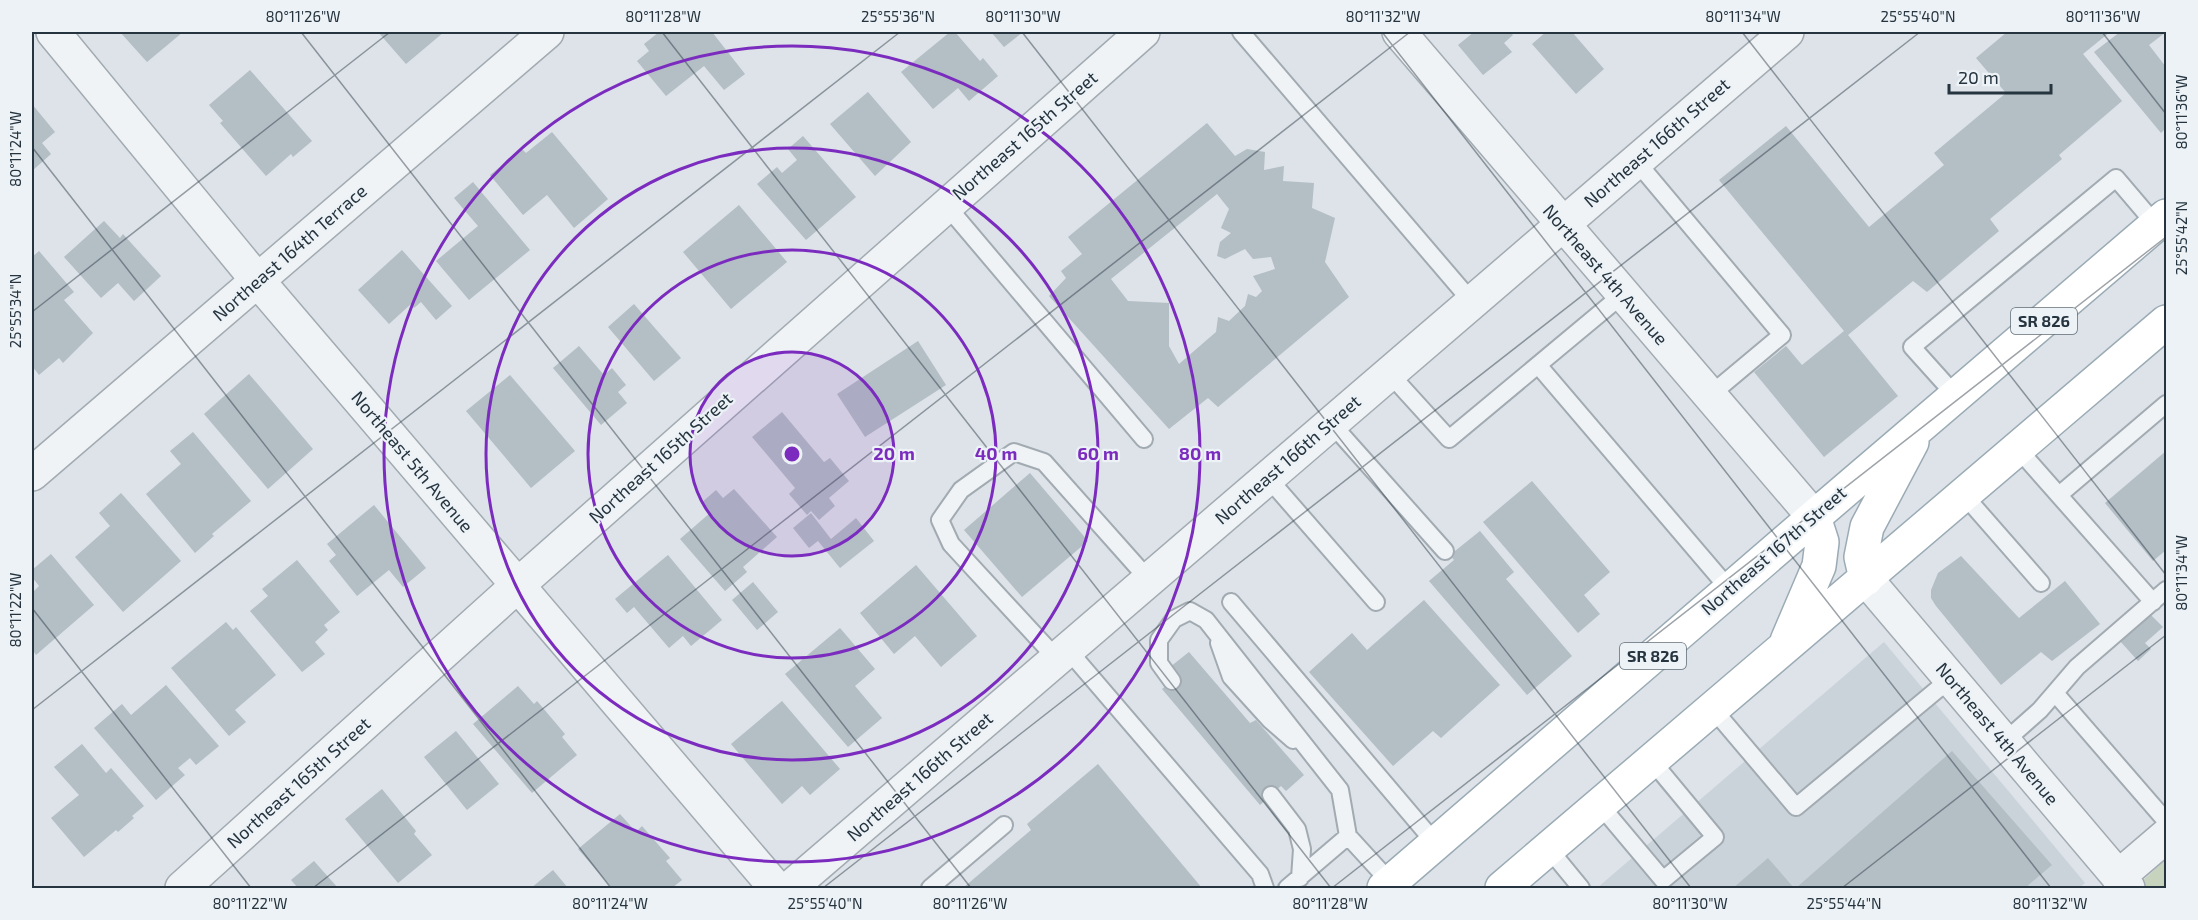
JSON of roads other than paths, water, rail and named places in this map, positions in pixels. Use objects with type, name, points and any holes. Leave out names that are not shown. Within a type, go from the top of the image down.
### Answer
[{"type":"main road","name":"Northeast 167th Street","points":[[1388,886],[1814,517],[2161,221]]},
{"type":"main road","points":[[1502,888],[2166,322]]},
{"type":"main road","points":[[1866,579],[1861,557],[1867,527],[1922,425]]},
{"type":"main road","points":[[1784,649],[1819,566],[1822,542],[1814,517]]},
{"type":"street","name":"Northeast 5th Avenue","points":[[53,32],[258,281],[776,888]]},
{"type":"street","name":"Northeast 164th Terrace","points":[[32,474],[548,32]]},
{"type":"street","name":"Northeast 165th Street","points":[[182,888],[518,585],[1143,32]]},
{"type":"street","name":"Northeast 4th Avenue","points":[[1399,32],[1814,517]]},
{"type":"street","name":"Northeast 166th Street","points":[[790,888],[1787,32]]},
{"type":"street","name":"Northeast 4th Avenue","points":[[1866,579],[2004,741],[2120,884]]},
{"type":"street","points":[[2120,884],[2166,836]]},
{"type":"lane","points":[[1241,32],[1472,302]]},
{"type":"lane","points":[[1636,161],[1782,334],[1709,396]]},
{"type":"lane","points":[[1956,396],[1912,347],[2116,178],[2161,221]]},
{"type":"lane","points":[[946,205],[1144,439]]},
{"type":"lane","points":[[1389,373],[1449,439],[1622,295]]},
{"type":"lane","points":[[1538,365],[1730,590]]},
{"type":"lane","points":[[2059,495],[2166,404]]},
{"type":"lane","points":[[1331,423],[1445,551]]},
{"type":"lane","points":[[2018,449],[2153,602]]},
{"type":"lane","points":[[1149,580],[1044,462],[1014,452],[961,490],[940,520],[951,544],[1108,696],[1260,874],[1265,888]]},
{"type":"lane","points":[[1268,478],[1376,602]]},
{"type":"lane","points":[[1964,495],[2041,583]]},
{"type":"lane","points":[[2004,741],[2040,710],[2078,668],[2166,590]]},
{"type":"lane","points":[[1231,602],[1436,844]]},
{"type":"lane","points":[[1172,681],[1159,663],[1159,640],[1174,619],[1190,611],[1206,620],[1214,629],[1340,790],[1348,836],[1388,886]]},
{"type":"lane","points":[[1713,709],[1796,807],[1950,679]]},
{"type":"lane","points":[[2055,693],[2166,821]]},
{"type":"lane","points":[[1600,805],[1663,880],[1715,837],[1652,761]]},
{"type":"lane","points":[[1270,795],[1297,829],[1302,849],[1293,883]]},
{"type":"lane","points":[[930,888],[1004,825]]},
{"type":"lane","points":[[1293,883],[1348,836]]},
{"type":"lane","points":[[1548,849],[1581,888]]}]
